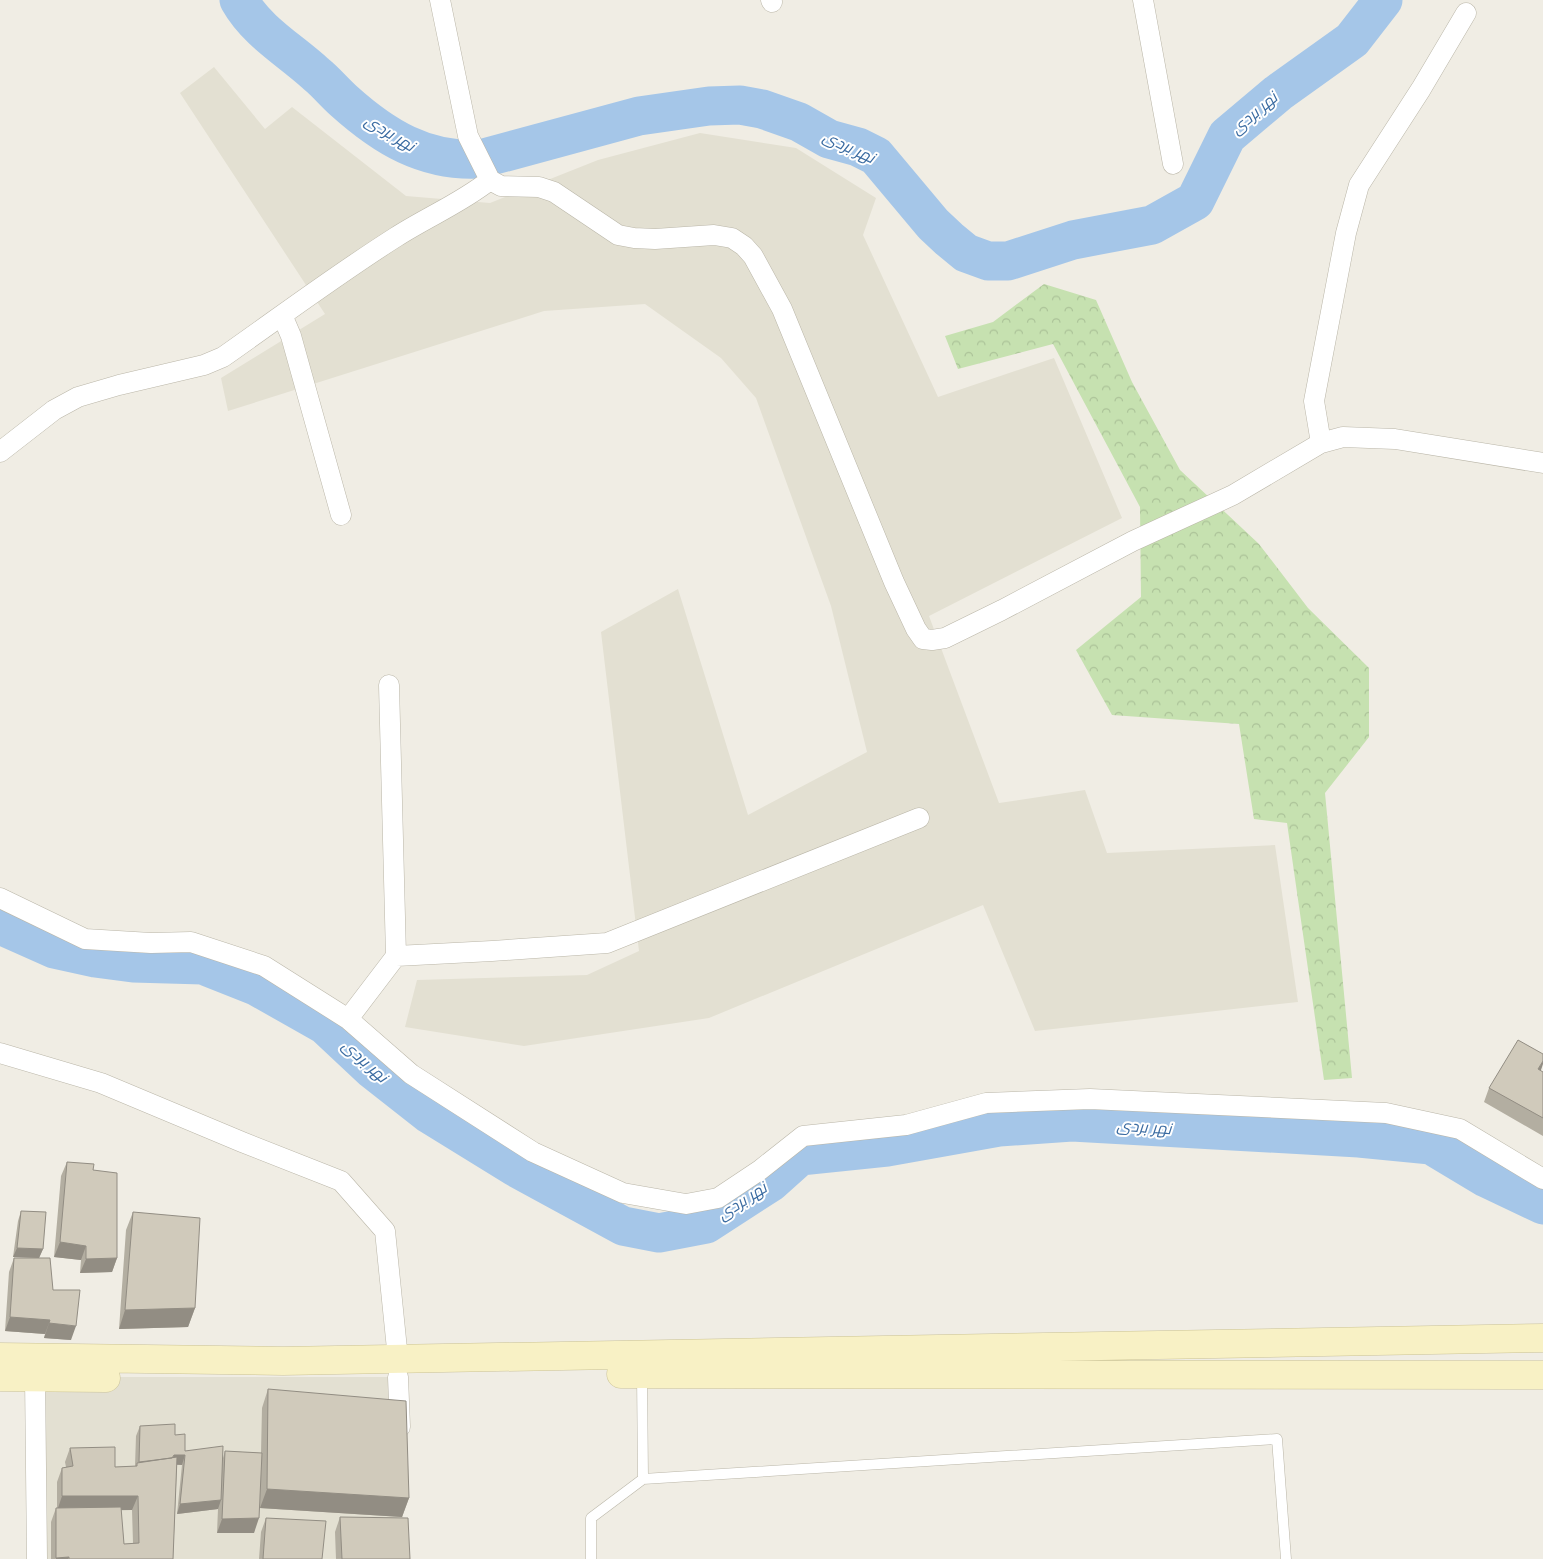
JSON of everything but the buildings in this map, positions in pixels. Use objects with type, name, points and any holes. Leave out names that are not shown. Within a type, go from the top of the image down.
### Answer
[{"type":"main road","points":[[0,1377],[1543,1338]]},
{"type":"main road","points":[[0,1357],[283,1361],[398,1368],[642,1374],[1543,1375]]},
{"type":"street","points":[[440,0],[468,136],[488,177],[501,186],[539,187],[554,192],[618,235],[655,239],[714,235],[732,238],[744,246],[757,262],[782,309],[894,582],[916,629],[923,639],[945,638],[1002,610],[1133,541],[1233,495],[1321,443],[1343,437],[1395,440],[1543,463]]},
{"type":"street","points":[[1143,0],[1173,164]]},
{"type":"street","points":[[1321,443],[1314,401],[1346,233],[1359,185],[1421,89],[1466,13]]},
{"type":"street","points":[[0,452],[54,410],[78,397],[119,385],[204,365],[223,357],[347,269],[398,236],[473,193],[488,177]]},
{"type":"street","points":[[282,315],[291,336],[341,515]]},
{"type":"street","points":[[348,1019],[396,956],[389,685]]},
{"type":"street","points":[[396,956],[608,943],[919,818]]},
{"type":"street","points":[[0,898],[85,940],[151,943],[191,942],[264,966],[348,1019],[411,1074],[533,1152],[623,1193],[686,1204],[718,1198],[760,1170],[803,1136],[906,1126],[986,1104],[1090,1100],[1386,1113],[1460,1129],[1543,1178]]},
{"type":"street","points":[[0,1053],[101,1083],[341,1181],[385,1231],[398,1368],[400,1449]]},
{"type":"street","points":[[35,1377],[37,1559]]},
{"type":"lane","points":[[642,1374],[643,1479]]},
{"type":"lane","points":[[591,1559],[591,1518],[643,1479],[1277,1439],[1286,1559]]},
{"type":"shaded area","points":[[214,67],[265,129],[292,107],[406,196],[490,203],[598,160],[700,133],[796,148],[876,198],[863,235],[938,397],[1054,358],[1122,518],[929,616],[999,803],[1085,790],[1107,853],[1275,845],[1298,1002],[1035,1031],[983,905],[709,1018],[524,1046],[405,1027],[417,980],[587,975],[639,951],[601,632],[678,589],[748,815],[867,752],[831,606],[756,398],[721,358],[645,304],[544,311],[228,411],[221,378],[325,314],[180,93]]},
{"type":"shaded area","points":[[35,1377],[398,1377],[404,1559],[37,1559]]},
{"type":"green space","points":[[1044,284],[1096,300],[1132,382],[1180,470],[1259,544],[1308,608],[1369,668],[1369,737],[1325,793],[1352,1078],[1324,1080],[1287,823],[1254,819],[1239,724],[1112,715],[1076,650],[1141,597],[1140,507],[1053,344],[958,369],[945,336],[993,322]]},
{"type":"waterway","name":"نهر بردى","points":[[239,0],[264,31],[320,77],[359,114],[390,136],[406,145],[423,151],[460,159],[480,159],[639,116],[709,106],[740,105],[762,109],[799,122],[829,139],[858,147],[876,156],[933,224],[966,253],[988,261],[1008,261],[1073,240],[1152,225],[1195,201],[1227,136],[1278,93],[1352,40],[1383,0]]},
{"type":"waterway","name":"نهر بردى","points":[[0,925],[54,949],[95,958],[133,963],[203,965],[256,986],[325,1025],[373,1070],[429,1114],[515,1167],[623,1226],[659,1233],[706,1224],[771,1182],[800,1156],[887,1147],[999,1127],[1072,1122],[1359,1138],[1431,1145],[1486,1178],[1543,1205]]}]
